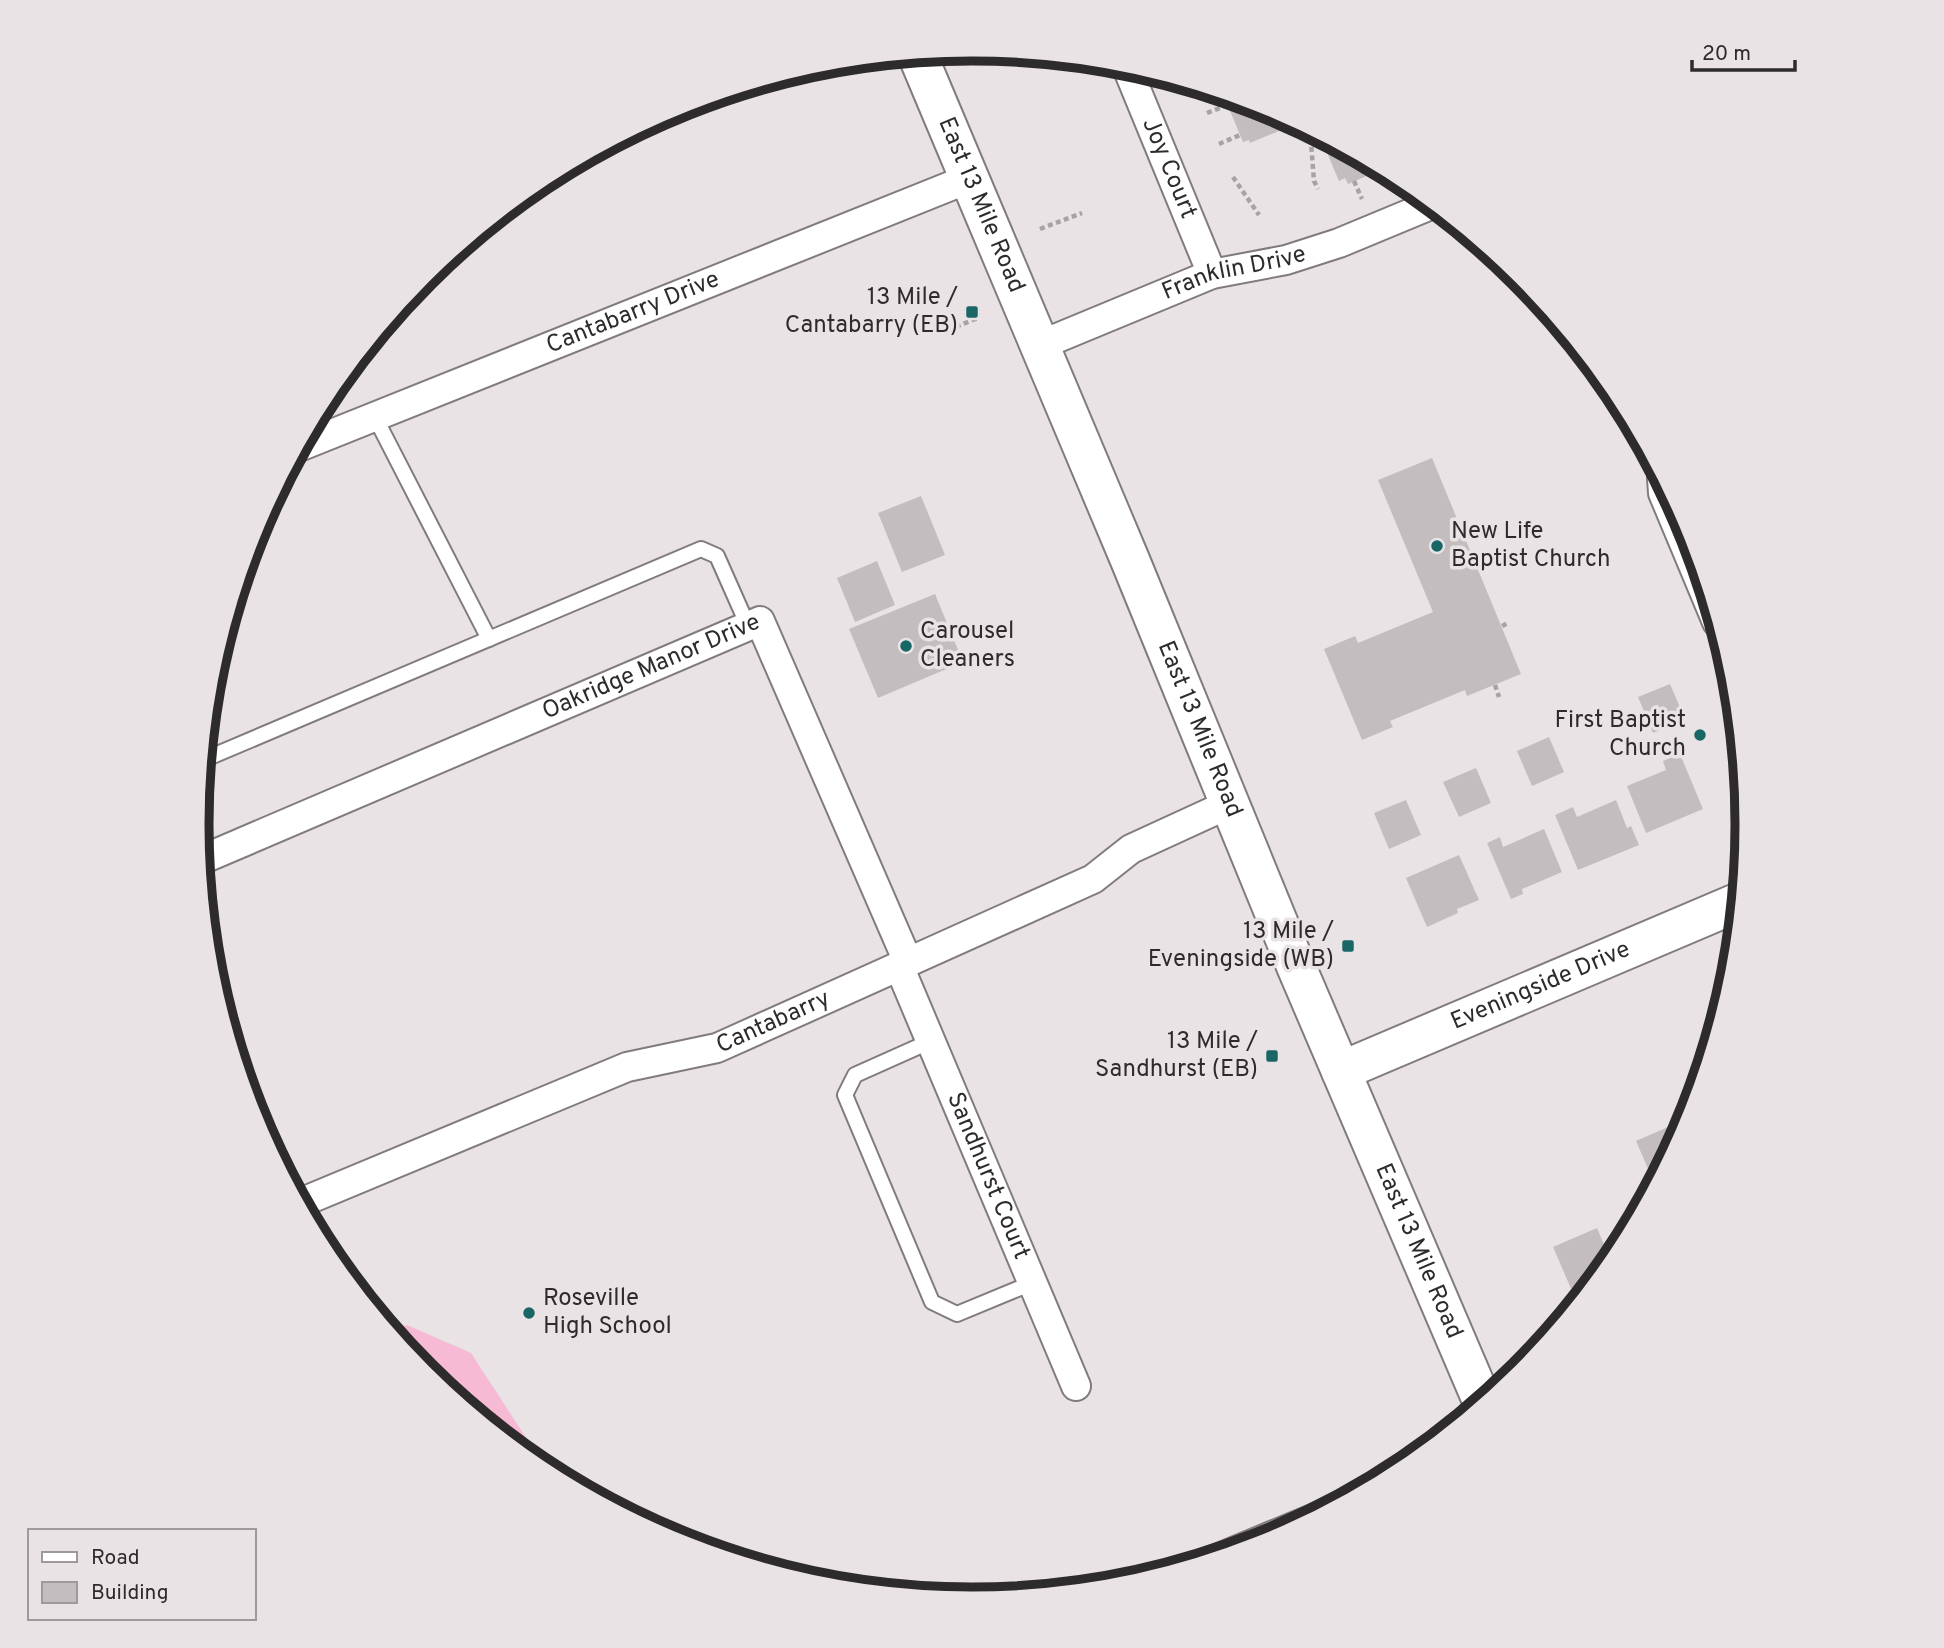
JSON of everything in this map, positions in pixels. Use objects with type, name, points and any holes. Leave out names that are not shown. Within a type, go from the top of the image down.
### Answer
[{"type":"main road","name":"East 13 Mile Road","points":[[921,63],[1130,561],[1228,804],[1479,1393]]},
{"type":"main road","name":"Eveningside Drive","points":[[1341,1071],[1730,906]]},
{"type":"street","name":"Joy Court","points":[[1132,78],[1212,274]]},
{"type":"street","name":"Cantabarry Drive","points":[[312,442],[968,179]]},
{"type":"street","name":"Franklin Drive","points":[[1038,346],[1212,274],[1286,260],[1339,243],[1422,209]]},
{"type":"street","name":"Oakridge Manor Drive","points":[[210,856],[760,621],[903,964]]},
{"type":"street","name":"Cantabarry","points":[[308,1200],[627,1067],[717,1048],[1093,879],[1131,849],[1228,804]]},
{"type":"street","name":"Sandhurst Court","points":[[903,964],[931,1041],[1076,1386]]},
{"type":"lane","points":[[375,417],[489,639]]},
{"type":"lane","points":[[213,756],[701,549],[717,556],[748,626]]},
{"type":"lane","points":[[931,1041],[855,1074],[845,1094],[932,1301],[957,1314],[1032,1283]]},
{"type":"path","points":[[1207,113],[1227,106]]},
{"type":"path","points":[[1220,144],[1240,135]]},
{"type":"path","points":[[1311,141],[1314,181],[1318,189]]},
{"type":"path","points":[[1233,177],[1259,215]]},
{"type":"path","points":[[1354,181],[1366,209]]},
{"type":"path","points":[[1391,187],[1395,197]]},
{"type":"path","points":[[1040,229],[1082,213]]},
{"type":"path","points":[[940,333],[978,318]]},
{"type":"path","points":[[1494,685],[1499,697]]},
{"type":"shaded area","points":[[407,1325],[471,1353],[531,1446],[469,1397],[399,1327]]},
{"type":"building","points":[[1228,106],[1285,129],[1250,143],[1249,140],[1243,142]]},
{"type":"building","points":[[1325,149],[1371,174],[1348,184],[1345,178],[1339,181]]},
{"type":"building","name":"New Life Baptist Church","points":[[1432,458],[1521,674],[1467,696],[1465,690],[1390,721],[1393,727],[1362,740],[1324,649],[1355,636],[1358,643],[1433,612],[1378,480]]},
{"type":"building","points":[[921,496],[945,555],[902,572],[878,513]]},
{"type":"building","points":[[877,561],[895,605],[855,622],[837,578]]},
{"type":"building","name":"Carousel Cleaners","points":[[935,594],[963,662],[878,698],[849,629]]},
{"type":"building","points":[[1670,684],[1685,719],[1653,733],[1638,697]]},
{"type":"building","points":[[1549,737],[1564,772],[1532,786],[1517,751]]},
{"type":"building","points":[[1680,754],[1703,809],[1646,833],[1627,786],[1666,770],[1663,761]]},
{"type":"building","points":[[1476,768],[1491,803],[1459,817],[1443,782]]},
{"type":"building","points":[[1406,800],[1421,835],[1389,849],[1374,813]]},
{"type":"building","points":[[1616,800],[1627,828],[1631,826],[1639,845],[1578,870],[1555,815],[1573,807],[1577,817]]},
{"type":"building","points":[[1544,829],[1562,872],[1522,889],[1523,894],[1511,899],[1487,843],[1500,837],[1503,847]]},
{"type":"building","points":[[1459,855],[1479,900],[1457,909],[1458,913],[1427,927],[1406,878]]},
{"type":"building","points":[[1668,1127],[1670,1131],[1650,1173],[1636,1141]]},
{"type":"building","points":[[1597,1228],[1606,1248],[1573,1293],[1553,1247]]},
{"type":"place","name":"13 Mile / Cantabarry (EB)","points":[[972,312]]},
{"type":"place","name":"New Life Baptist Church","points":[[1437,546]]},
{"type":"place","name":"Carousel Cleaners","points":[[906,646]]},
{"type":"place","name":"First Baptist Church","points":[[1700,735]]},
{"type":"place","name":"13 Mile / Eveningside (WB)","points":[[1348,946]]},
{"type":"place","name":"13 Mile / Sandhurst (EB)","points":[[1272,1056]]},
{"type":"place","name":"Roseville High School","points":[[529,1313]]}]
